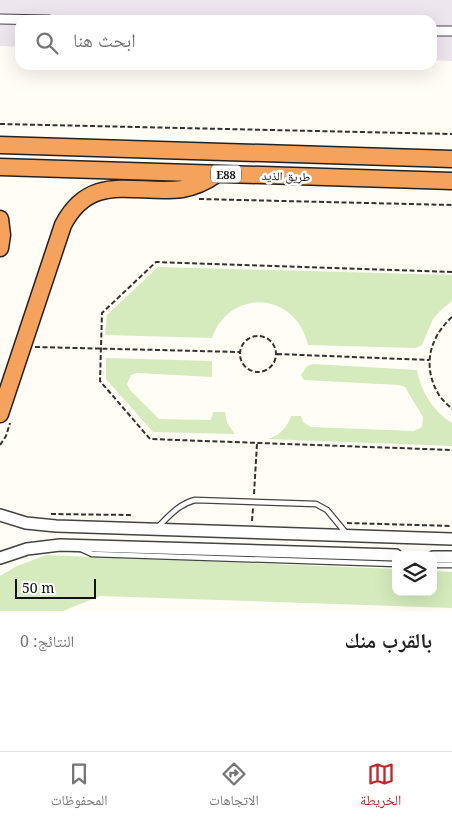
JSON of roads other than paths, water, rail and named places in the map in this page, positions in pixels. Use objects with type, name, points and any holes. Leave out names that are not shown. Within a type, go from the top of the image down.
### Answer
[{"type":"highway","name":"طريق الذيد","points":[[0,145],[452,159]]},
{"type":"highway","name":"طريق الذيد","points":[[0,167],[452,181]]},
{"type":"highway","points":[[6,416],[23,347],[62,225],[79,202],[92,194],[112,188],[184,188],[201,184],[218,173]]},
{"type":"highway","points":[[0,219],[2,235],[0,248]]},
{"type":"street","points":[[0,19],[15,19]]},
{"type":"street","points":[[437,31],[452,32]]},
{"type":"street","points":[[0,515],[19,522],[40,526],[452,539]]},
{"type":"street","points":[[0,558],[35,548],[76,546],[392,555]]},
{"type":"street","points":[[437,557],[452,557]]},
{"type":"lane","points":[[154,530],[178,508],[196,500],[316,504],[322,506],[348,536]]},
{"type":"lane","points":[[76,546],[86,553],[92,554],[392,564]]},
{"type":"lane","points":[[437,565],[452,565]]}]
